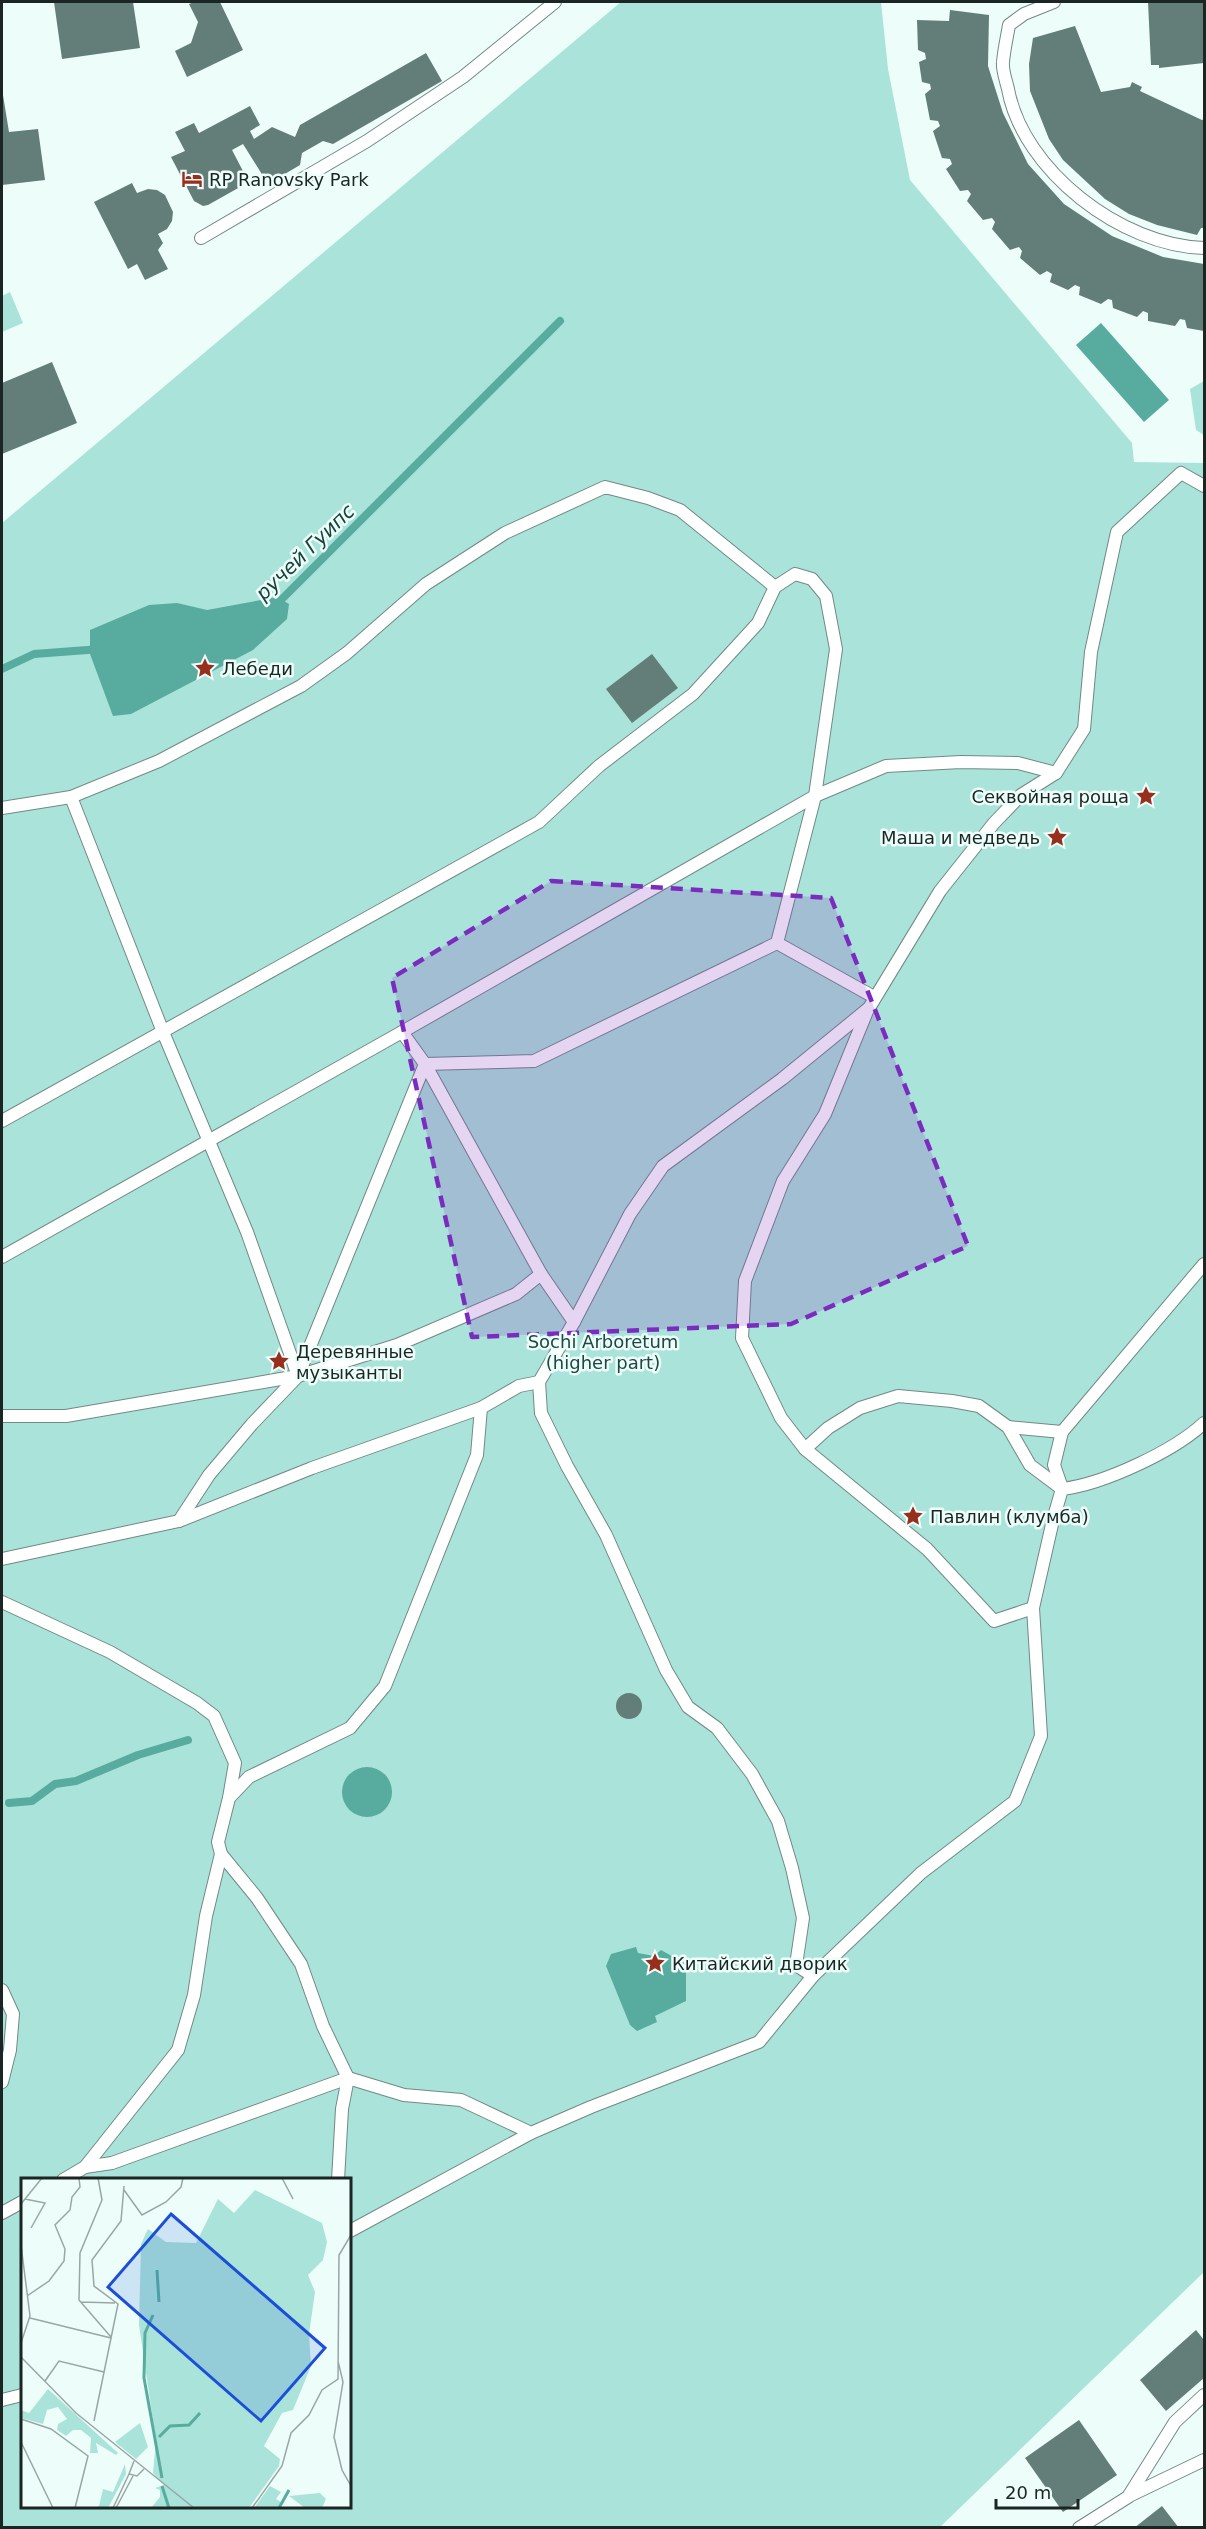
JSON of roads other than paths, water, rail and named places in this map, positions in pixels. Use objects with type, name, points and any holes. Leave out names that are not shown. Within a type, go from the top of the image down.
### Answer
[{"type":"lane","points":[[201,238],[367,141],[463,76],[555,2]]},
{"type":"lane","points":[[1054,2],[1024,14],[1009,26],[1003,63],[1011,106],[1031,147],[1063,184],[1102,214],[1153,237],[1204,248]]},
{"type":"lane","points":[[1033,1608],[994,1621],[927,1549],[805,1449],[781,1418],[742,1338],[745,1281],[783,1181],[825,1114],[871,1002],[940,891],[994,823],[1021,795],[1056,774],[1084,729],[1091,652],[1117,532],[1181,472],[1204,486]]},
{"type":"lane","points":[[2,808],[71,797],[159,761],[301,686],[347,653],[426,584],[505,533],[606,487],[648,498],[680,510],[775,587]]},
{"type":"lane","points":[[2,1121],[539,822],[599,766],[693,694],[758,623],[775,587],[795,574],[812,579],[826,596],[836,650],[815,796],[777,943]]},
{"type":"lane","points":[[2,1257],[815,796],[886,766],[961,762],[1018,763],[1056,774]]},
{"type":"lane","points":[[71,797],[163,1032],[248,1232],[298,1376]]},
{"type":"lane","points":[[777,943],[871,1002]]},
{"type":"lane","points":[[425,1064],[534,1061],[577,1038],[777,943]]},
{"type":"lane","points":[[813,1976],[796,1965],[802,1918],[792,1868],[778,1821],[752,1774],[717,1728],[688,1707],[666,1670],[606,1535],[567,1466],[541,1413],[539,1382],[574,1322],[630,1214],[663,1166],[782,1079],[871,1002]]},
{"type":"lane","points":[[402,1032],[425,1064],[541,1274],[574,1322]]},
{"type":"lane","points":[[178,1521],[209,1475],[252,1424],[298,1376],[425,1064]]},
{"type":"lane","points":[[351,2230],[531,2133],[759,2042],[813,1976],[921,1873],[1015,1801],[1041,1736],[1033,1608],[1062,1489],[1054,1465],[1062,1432],[1204,1264]]},
{"type":"lane","points":[[2,1416],[66,1416],[298,1376],[396,1346],[516,1294],[541,1274]]},
{"type":"lane","points":[[2,1559],[178,1521],[312,1468],[481,1408],[519,1386],[539,1382]]},
{"type":"lane","points":[[805,1449],[828,1428],[860,1408],[898,1396],[979,1406],[1008,1427],[1030,1465],[1062,1489],[1107,1479],[1189,1437],[1204,1423]]},
{"type":"lane","points":[[230,1798],[249,1777],[350,1728],[385,1686],[477,1455],[481,1408]]},
{"type":"lane","points":[[1008,1427],[1062,1432]]},
{"type":"lane","points":[[2,1602],[110,1652],[197,1703],[214,1716],[235,1763],[230,1798],[218,1842],[221,1854],[257,1898],[301,1964],[323,2026],[348,2078],[342,2109],[338,2178]]},
{"type":"lane","points":[[66,2178],[85,2167],[178,2050],[194,1995],[206,1916],[221,1854]]},
{"type":"lane","points":[[2,1990],[13,2014],[10,2050],[2,2082]]},
{"type":"lane","points":[[85,2167],[112,2163],[348,2078],[404,2095],[461,2100],[531,2133]]},
{"type":"lane","points":[[2,2214],[21,2203]]},
{"type":"lane","points":[[2,2400],[21,2394]]},
{"type":"lane","points":[[1128,2497],[1175,2422],[1204,2396]]},
{"type":"lane","points":[[1079,2528],[1128,2497],[1204,2460]]},
{"type":"waterway","name":"ручей Гуипс","points":[[274,607],[560,321]]},
{"type":"waterway","name":"ручей Гуипс","points":[[2,669],[34,654],[101,649]]},
{"type":"waterway","points":[[9,1803],[32,1801],[55,1784],[76,1781],[138,1755],[188,1740]]},
{"type":"place","name":"RP Ranovsky Park","points":[[192,179]]},
{"type":"place","name":"Лебеди","points":[[205,668]]},
{"type":"place","name":"Секвойная роща","points":[[1146,796]]},
{"type":"place","name":"Маша и медведь","points":[[1057,837]]},
{"type":"place","name":"Деревянные музыканты","points":[[279,1361]]},
{"type":"place","name":"Павлин (клумба)","points":[[913,1516]]},
{"type":"place","name":"Китайский дворик","points":[[655,1963]]},
{"type":"park label","name":"Sochi Arboretum (higher part)","points":[[603,1351]]}]
